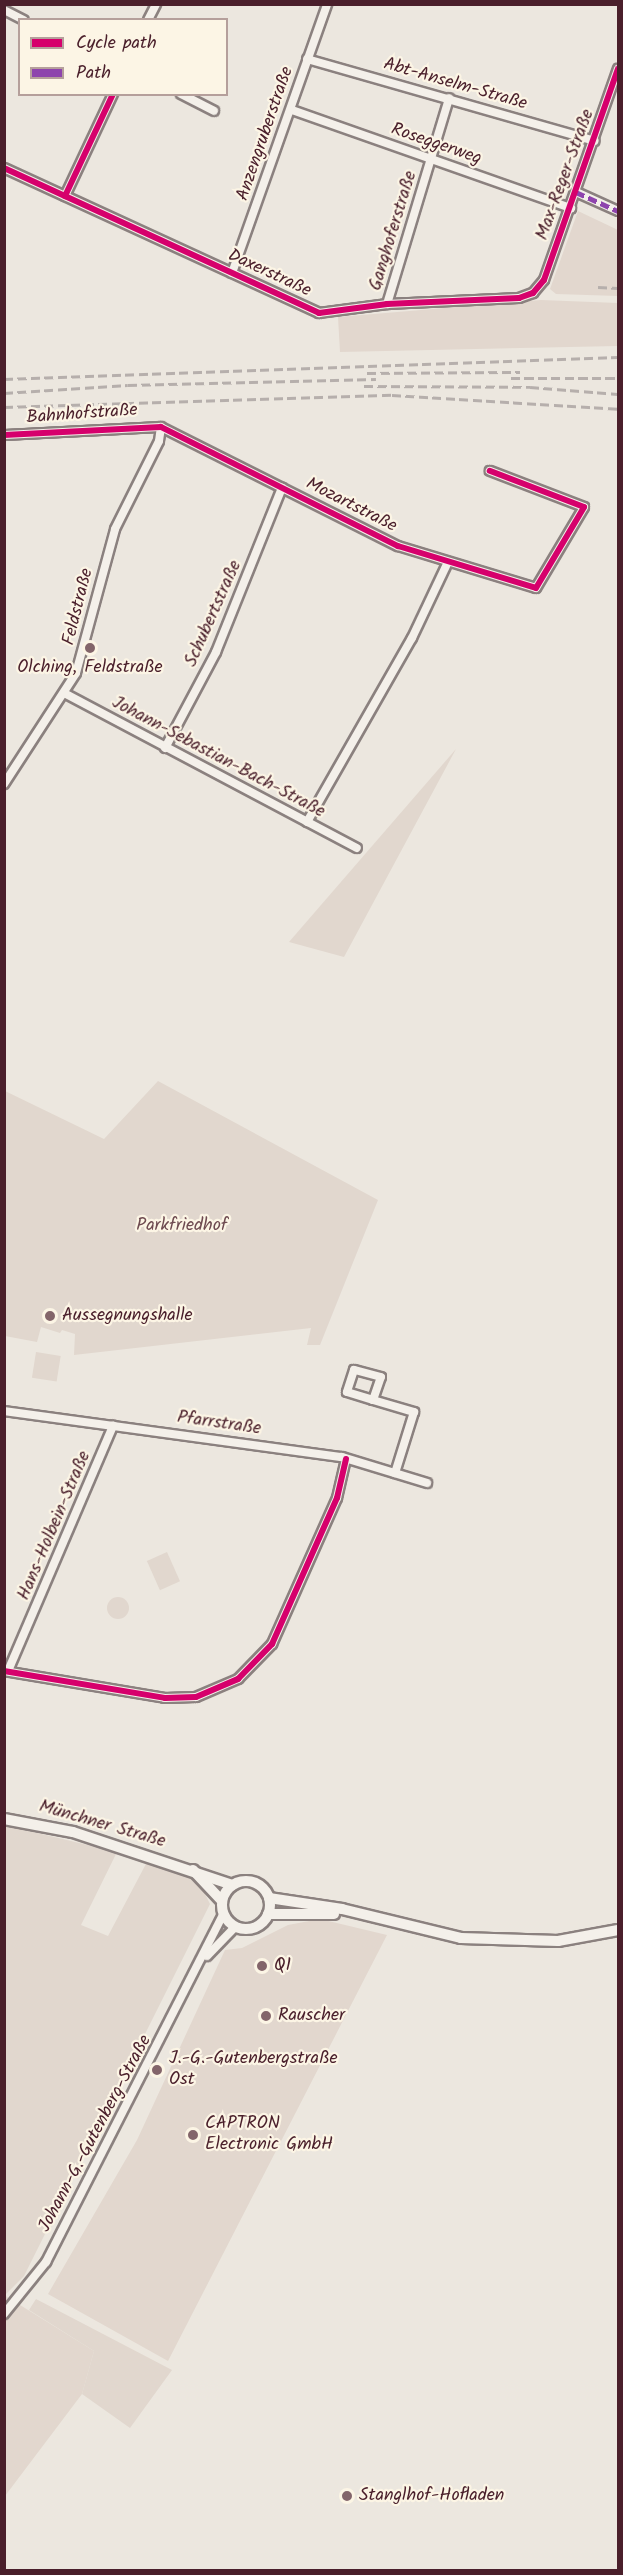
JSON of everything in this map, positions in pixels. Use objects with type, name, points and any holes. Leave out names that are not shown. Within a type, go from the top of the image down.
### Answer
[{"type":"main road","name":"Münchner Straße","points":[[4,1819],[73,1832],[191,1868],[232,1885]]},
{"type":"main road","name":"Münchner Straße","points":[[191,1868],[222,1901]]},
{"type":"main road","points":[[269,1898],[268,1914],[255,1927],[235,1927],[223,1914],[222,1901],[232,1885],[256,1883],[269,1898],[461,1938],[508,1942],[558,1941],[618,1930]]},
{"type":"main road","points":[[268,1914],[357,1915]]},
{"type":"street","points":[[149,18],[156,4]]},
{"type":"street","name":"Anzengruberstraße","points":[[232,273],[292,110],[327,4]]},
{"type":"street","points":[[4,10],[20,18]]},
{"type":"street","name":"Abt-Anselm-Straße","points":[[307,59],[595,141]]},
{"type":"street","name":"Max-Reger-Straße","points":[[538,290],[595,141],[618,69]]},
{"type":"street","points":[[65,196],[112,96]]},
{"type":"street","points":[[185,96],[214,111]]},
{"type":"street","name":"Ganghoferstraße","points":[[387,304],[449,98]]},
{"type":"street","name":"Roseggerweg","points":[[292,110],[570,208]]},
{"type":"street","name":"Daxerstraße","points":[[4,168],[319,313],[387,304],[519,298],[538,290]]},
{"type":"street","points":[[576,192],[618,211]]},
{"type":"street","name":"Bahnhofstraße","points":[[4,435],[161,427]]},
{"type":"street","name":"Mozartstraße","points":[[161,427],[398,546],[536,588],[584,507],[490,471]]},
{"type":"street","name":"Feldstraße","points":[[4,784],[66,694],[88,641],[115,529],[159,441],[161,427]]},
{"type":"street","name":"Schubertstraße","points":[[165,748],[216,652],[282,488]]},
{"type":"street","points":[[307,822],[412,638],[448,562]]},
{"type":"street","name":"Johann-Sebastian-Bach-Straße","points":[[66,694],[357,848]]},
{"type":"street","points":[[373,1400],[381,1377],[354,1370],[347,1392],[373,1400],[414,1412],[395,1473]]},
{"type":"street","name":"Pfarrstraße","points":[[4,1411],[346,1459],[427,1482]]},
{"type":"street","name":"Hans-Holbein-Straße","points":[[6,1671],[113,1426]]},
{"type":"street","points":[[6,1671],[165,1698],[196,1696],[238,1679],[272,1644],[337,1498],[346,1459]]},
{"type":"street","name":"Johann-G.-Gutenberg-Straße","points":[[4,2314],[8,2305],[46,2262],[204,1959],[223,1914]]},
{"type":"street","name":"Johann-G.-Gutenberg-Straße","points":[[204,1959],[235,1927]]},
{"type":"shaded area","points":[[578,211],[618,230],[618,296],[556,294],[550,289]]},
{"type":"shaded area","points":[[541,300],[618,303],[618,346],[340,352],[338,317]]},
{"type":"shaded area","points":[[320,1919],[387,1935],[168,2361],[48,2294],[137,2140],[225,1950],[242,1948],[288,1925]]},
{"type":"shaded area","points":[[4,2295],[94,2351],[82,2394],[5,2496]]},
{"type":"green space","points":[[456,749],[344,957],[289,942],[366,853]]},
{"type":"green space","name":"Parkfriedhof","points":[[158,1081],[378,1200],[320,1345],[307,1345],[311,1328],[74,1355],[75,1334],[62,1330],[60,1333],[41,1327],[37,1342],[5,1336],[5,1091],[104,1139]]},
{"type":"green space","points":[[36,1352],[61,1356],[57,1382],[32,1378]]},
{"type":"green space","points":[[167,1552],[180,1581],[160,1590],[147,1561]]},
{"type":"green space","points":[[118,1597],[126,1600],[129,1608],[126,1616],[118,1619],[110,1616],[107,1608],[110,1600]]},
{"type":"green space","points":[[4,1825],[117,1852],[81,1925],[108,1936],[148,1860],[187,1874],[202,1888],[210,1904],[24,2276],[5,2295]]},
{"type":"green space","points":[[36,2299],[172,2370],[130,2428],[82,2394],[94,2351],[29,2310]]},
{"type":"railway","points":[[598,287],[618,288]]},
{"type":"railway","points":[[4,379],[618,357]]},
{"type":"railway","points":[[367,373],[520,372]]},
{"type":"railway","points":[[511,378],[618,378]]},
{"type":"railway","points":[[4,393],[128,385],[376,379]]},
{"type":"railway","points":[[364,386],[530,387],[618,394]]},
{"type":"railway","points":[[4,407],[392,395],[618,409]]},
{"type":"marked path","points":[[576,192],[618,211]]},
{"type":"cycle path","points":[[4,168],[319,313],[387,304],[519,298],[533,293],[544,280],[618,69]]},
{"type":"cycle path","points":[[65,196],[112,96]]},
{"type":"cycle path","points":[[4,435],[161,427],[398,546],[536,588],[584,507],[490,471]]},
{"type":"cycle path","points":[[4,1671],[165,1698],[196,1697],[238,1679],[272,1644],[337,1498],[346,1459]]},
{"type":"place","name":"Olching, Feldstraße","points":[[90,648]]},
{"type":"place","name":"Aussegnungshalle","points":[[50,1316]]},
{"type":"place","name":"Q1","points":[[262,1966]]},
{"type":"place","name":"Rauscher","points":[[266,2016]]},
{"type":"place","name":"J.-G.-Gutenbergstraße Ost","points":[[157,2070]]},
{"type":"place","name":"CAPTRON Electronic GmbH","points":[[193,2135]]},
{"type":"place","name":"Stanglhof-Hofladen","points":[[347,2496]]}]
